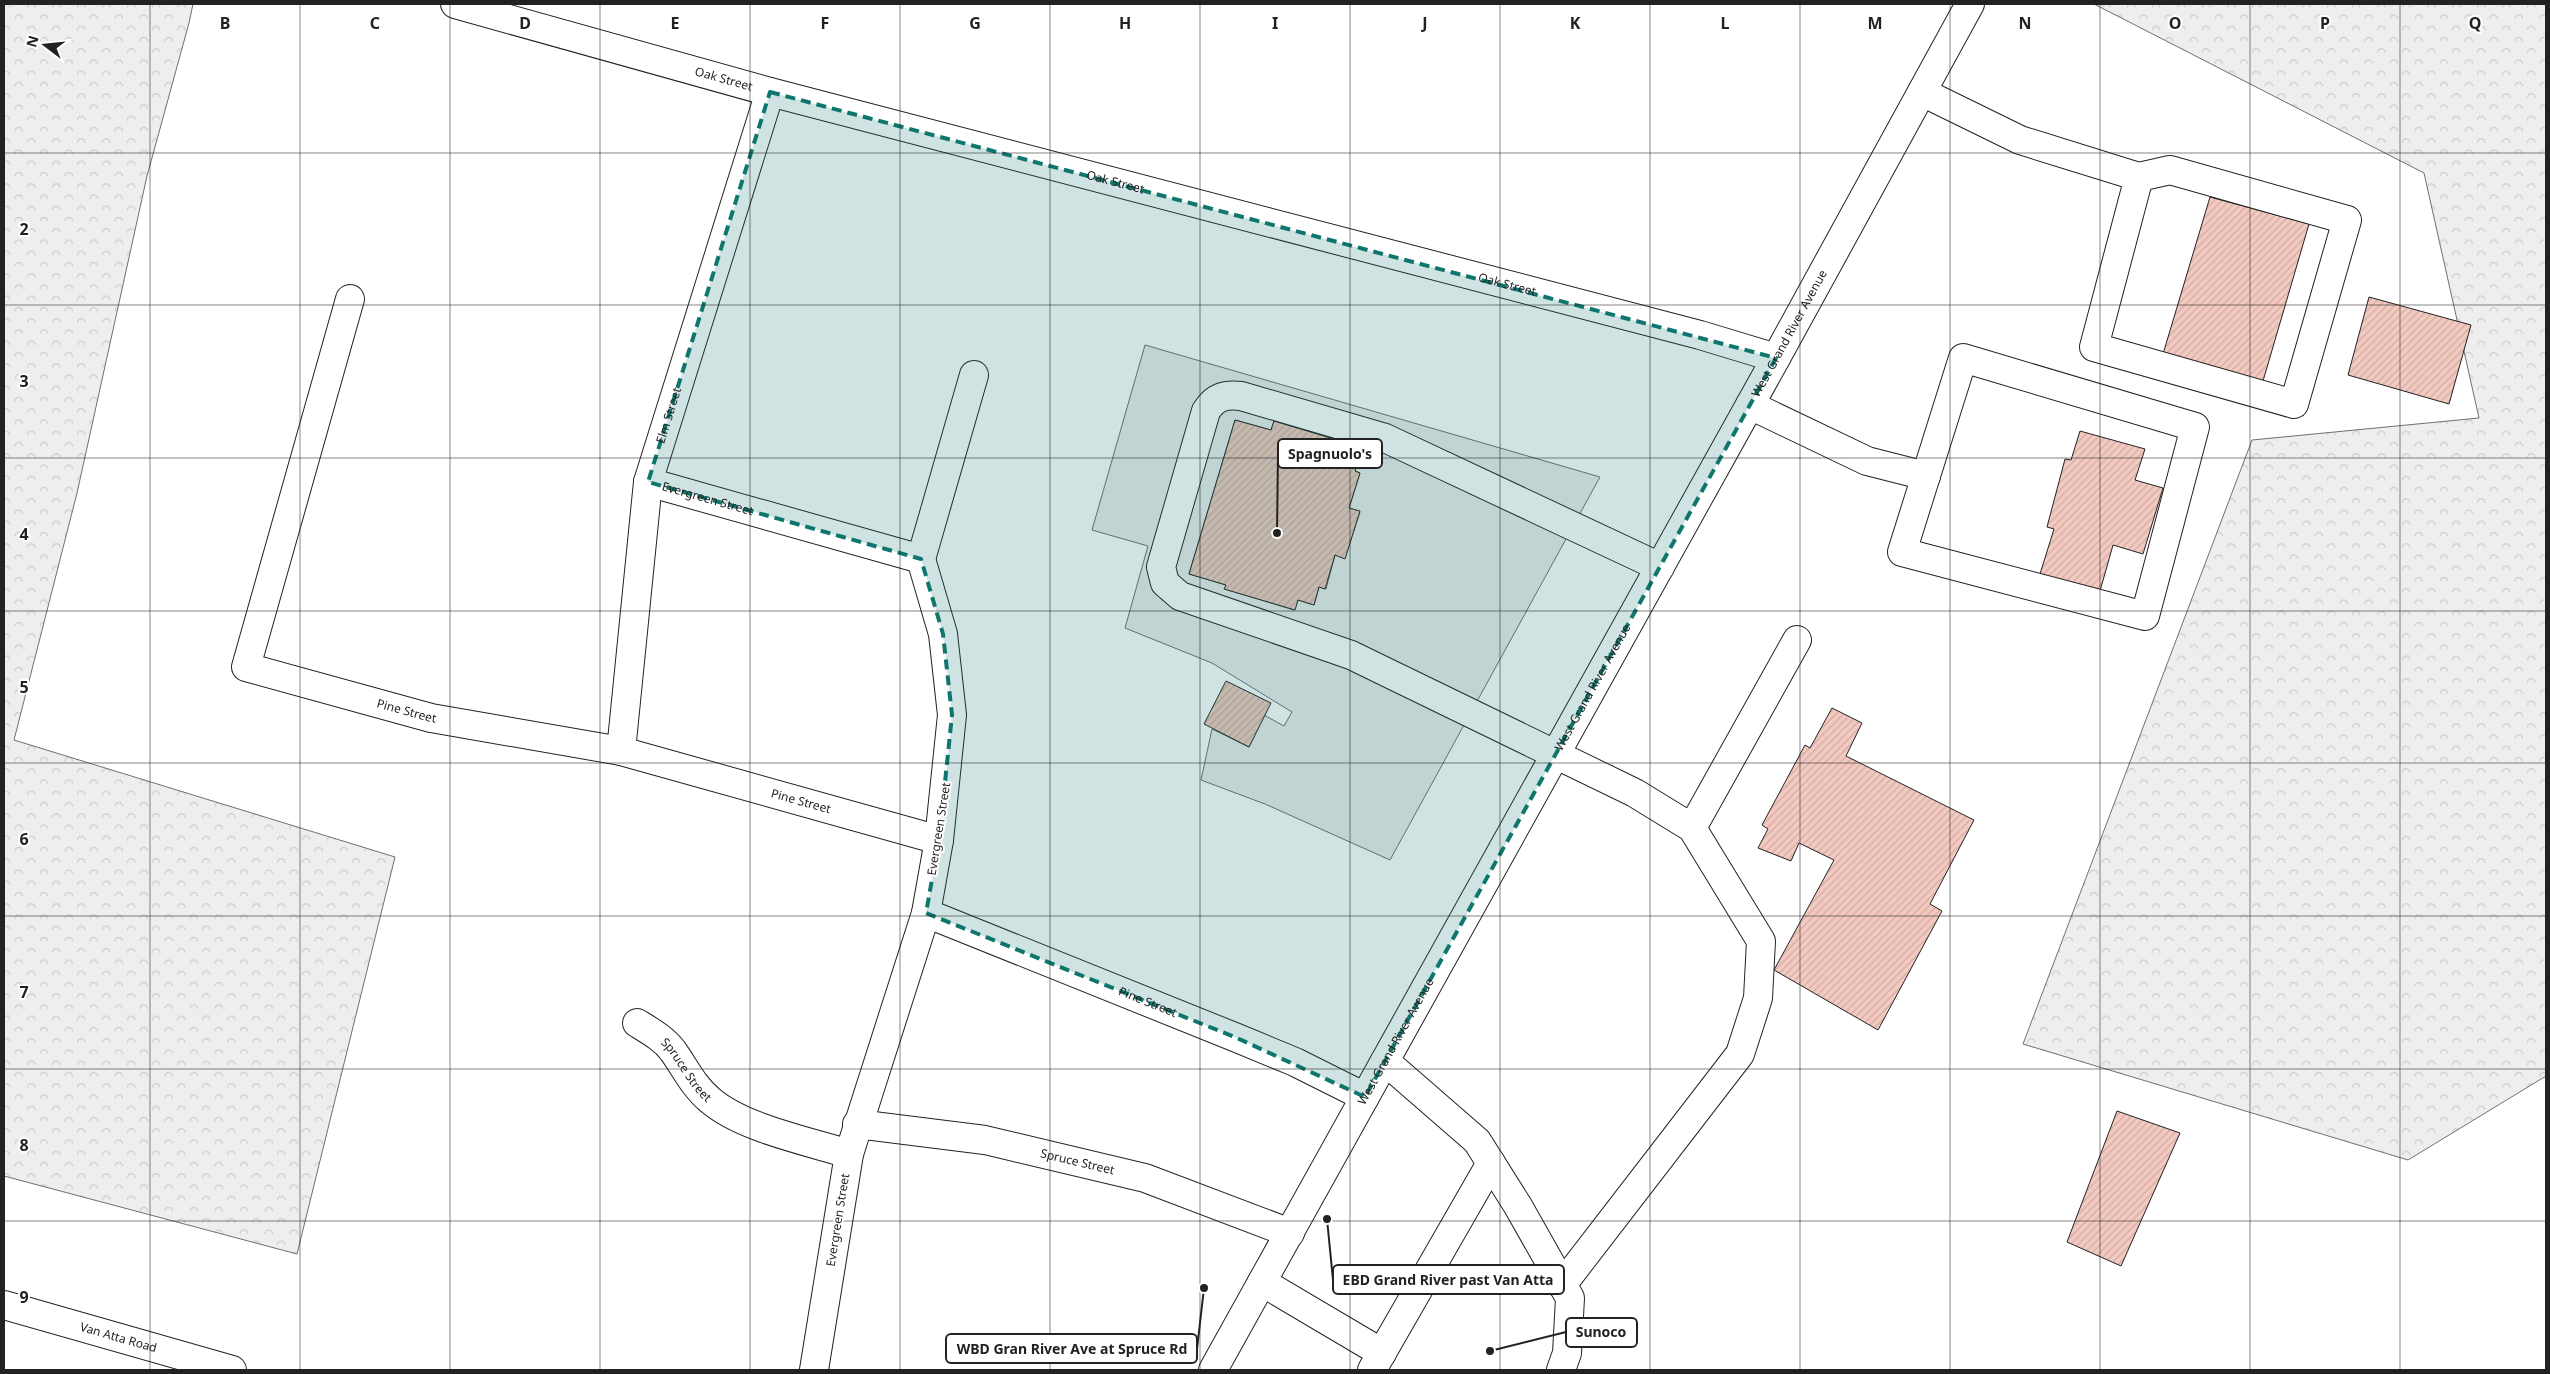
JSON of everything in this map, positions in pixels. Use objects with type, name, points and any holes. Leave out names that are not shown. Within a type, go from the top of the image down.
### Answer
[{"type":"street","name":"Oak Street","points":[[455,4],[770,92],[1681,330],[1776,358]]},
{"type":"street","name":"West Grand River Avenue","points":[[1213,1370],[1750,405],[1970,4]]},
{"type":"street","name":"Elm Street","points":[[621,751],[648,482],[770,92]]},
{"type":"street","points":[[1922,92],[2020,140],[2139,178],[2170,170],[2347,220],[2294,404],[2094,347],[2139,178]]},
{"type":"street","name":"Pine Street","points":[[350,299],[246,667],[432,718],[621,751],[939,840]]},
{"type":"street","points":[[1963,358],[2195,426],[2145,616],[1902,552],[1926,476],[1963,358]]},
{"type":"street","points":[[921,559],[974,375]]},
{"type":"street","points":[[1562,1285],[1740,1054],[1758,998],[1761,941],[1692,828],[1635,794],[1351,655],[1180,596],[1171,591],[1162,576],[1161,567],[1206,411],[1218,398],[1229,395],[1241,396],[1385,438],[1660,567]]},
{"type":"street","points":[[1750,405],[1867,461],[1926,476]]},
{"type":"street","name":"Evergreen Street","points":[[648,482],[921,559],[943,634],[952,715],[939,840],[926,914],[857,1124],[849,1154],[814,1370]]},
{"type":"street","points":[[1692,828],[1797,640]]},
{"type":"street","name":"Pine Street","points":[[926,914],[1002,942],[1254,1044],[1365,1097]]},
{"type":"street","name":"Spruce Street","points":[[637,1023],[656,1035],[672,1049],[698,1088],[720,1109],[752,1124],[849,1154]]},
{"type":"street","points":[[1385,1061],[1477,1141],[1570,1298],[1567,1353],[1561,1370]]},
{"type":"street","name":"Spruce Street","points":[[857,1124],[985,1140],[1145,1178],[1290,1233]]},
{"type":"street","points":[[1262,1282],[1377,1362],[1492,1164]]},
{"type":"street","name":"Van Atta Road","points":[[4,1305],[232,1370]]},
{"type":"highlighted area","points":[[770,92],[1776,358],[1365,1097],[1237,1038],[926,913],[939,840],[952,715],[943,634],[921,559],[648,482]]},
{"type":"green space","points":[[4,4],[193,4],[147,176],[77,493],[14,740],[395,857],[297,1254],[4,1176]]},
{"type":"green space","points":[[2094,4],[2546,4],[2546,1076],[2408,1160],[2023,1044],[2252,440],[2479,418],[2424,173]]},
{"type":"shaded area","points":[[1145,345],[1600,477],[1390,860],[1265,804],[1201,780],[1212,729],[1249,747],[1264,715],[1284,726],[1292,712],[1212,663],[1125,628],[1148,546],[1092,530]],"holes":[[[1235,420],[1271,430],[1274,421],[1343,442],[1342,447],[1360,453],[1355,471],[1360,473],[1349,508],[1360,512],[1345,558],[1335,555],[1326,589],[1319,587],[1314,605],[1298,600],[1294,610],[1225,589],[1226,585],[1189,574]]]},
{"type":"building","points":[[2210,197],[2309,224],[2263,381],[2163,354]]},
{"type":"building","points":[[2369,297],[2471,325],[2449,404],[2348,375]]},
{"type":"building","points":[[1235,420],[1271,430],[1274,421],[1344,442],[1342,447],[1360,453],[1355,471],[1360,473],[1349,508],[1360,511],[1345,559],[1335,555],[1325,589],[1319,587],[1314,605],[1298,600],[1295,610],[1224,589],[1226,585],[1189,574]]},
{"type":"building","points":[[2080,431],[2145,449],[2135,480],[2163,488],[2143,554],[2113,545],[2100,591],[2040,574],[2054,529],[2047,527],[2065,459],[2071,460]]},
{"type":"building","points":[[1226,681],[1271,703],[1249,747],[1204,724]]},
{"type":"building","points":[[1832,708],[1862,723],[1846,756],[1974,820],[1930,904],[1942,911],[1878,1030],[1774,970],[1834,860],[1799,843],[1791,861],[1758,848],[1768,829],[1762,825],[1805,745],[1810,748]]},
{"type":"building","points":[[2117,1111],[2180,1133],[2121,1266],[2067,1242]]},
{"type":"place","name":"Spagnuolo's","points":[[1277,533]]},
{"type":"place","name":"EBD Grand River past Van Atta","points":[[1327,1219]]},
{"type":"place","name":"WBD Gran River Ave at Spruce Rd","points":[[1204,1288]]},
{"type":"place","name":"Sunoco","points":[[1490,1351]]}]
